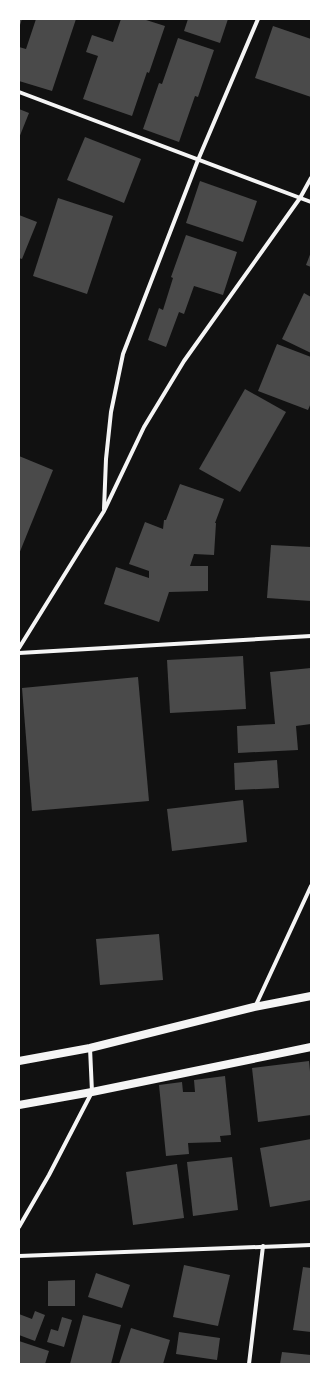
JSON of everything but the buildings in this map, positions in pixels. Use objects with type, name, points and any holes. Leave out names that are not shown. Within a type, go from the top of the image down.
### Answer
[{"type":"main road","points":[[19,1061],[90,1048],[254,1007],[311,996]]},
{"type":"main road","points":[[19,1105],[92,1092],[311,1047]]},
{"type":"street","points":[[104,511],[107,451],[113,405],[123,354],[198,160],[258,19]]},
{"type":"street","points":[[19,92],[311,202]]},
{"type":"street","points":[[19,648],[104,511],[144,427],[184,361],[300,198],[311,178]]},
{"type":"street","points":[[19,653],[311,636]]},
{"type":"street","points":[[254,1007],[311,886]]},
{"type":"street","points":[[19,1227],[49,1175],[92,1092],[90,1048]]},
{"type":"street","points":[[19,1256],[311,1245]]},
{"type":"street","points":[[249,1364],[263,1246]]}]
